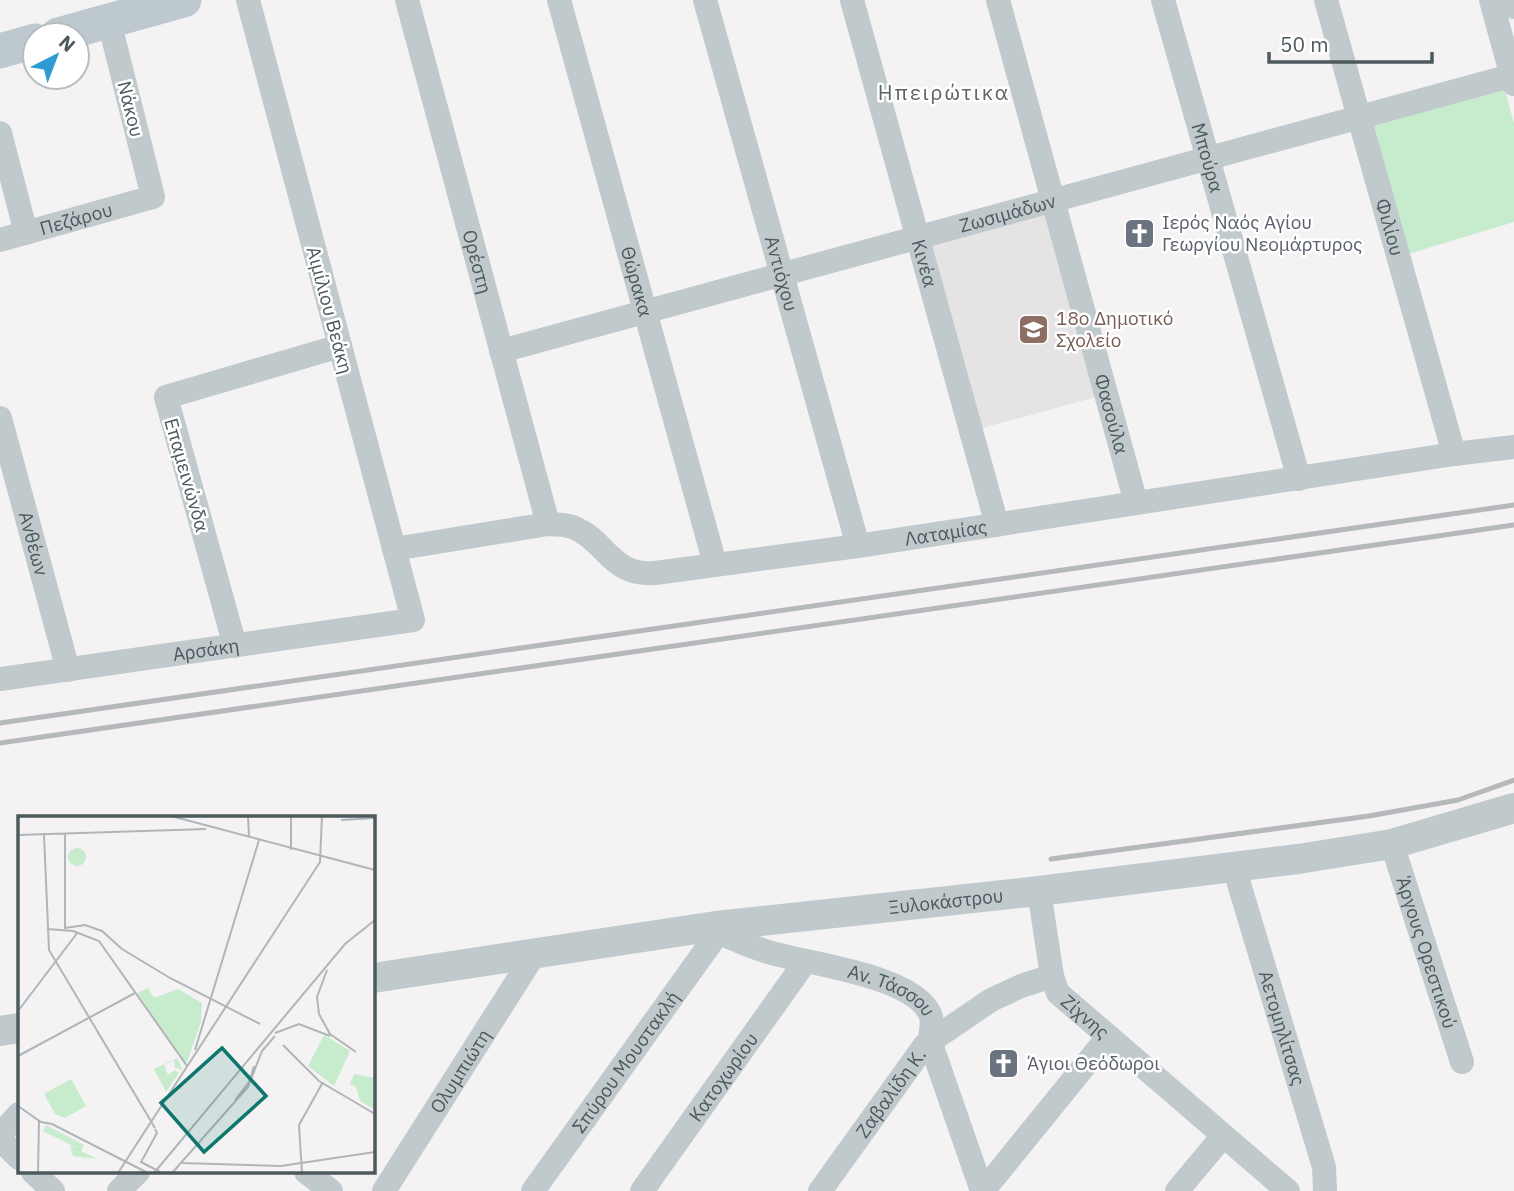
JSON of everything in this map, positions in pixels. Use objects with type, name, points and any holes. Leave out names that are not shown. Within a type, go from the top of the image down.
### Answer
[{"type":"main road","points":[[91,26],[184,0]]},
{"type":"main road","points":[[0,51],[21,45]]},
{"type":"street","name":"Αιμίλιου Βεάκη","points":[[248,0],[413,620]]},
{"type":"street","name":"Ορέστη","points":[[407,0],[548,524]]},
{"type":"street","name":"Θώρακα","points":[[559,0],[715,564]]},
{"type":"street","name":"Αντιόχου","points":[[705,0],[858,546]]},
{"type":"street","name":"Κινέα","points":[[852,0],[997,525]]},
{"type":"street","name":"Φασούλα","points":[[998,0],[1136,503]]},
{"type":"street","name":"Μπούρα","points":[[1164,0],[1300,479]]},
{"type":"street","name":"Φιλίου","points":[[1326,0],[1454,454]]},
{"type":"street","points":[[1491,0],[1513,78]]},
{"type":"street","points":[[1512,0],[1514,7]]},
{"type":"street","name":"Νάκου","points":[[109,21],[153,197]]},
{"type":"street","name":"Ζωσιμάδων","points":[[502,352],[1359,116],[1513,78]]},
{"type":"street","points":[[0,133],[26,233]]},
{"type":"street","name":"Πεζάρου","points":[[0,240],[153,197]]},
{"type":"street","name":"Επαμεινώνδα","points":[[235,646],[166,397],[340,346]]},
{"type":"street","name":"Ανθέων","points":[[0,418],[68,670]]},
{"type":"street","name":"Λαταμίας","points":[[394,549],[548,524],[563,525],[576,528],[616,563],[640,573],[665,572],[858,546],[1514,447]]},
{"type":"street","name":"Αρσάκη","points":[[0,679],[413,620]]},
{"type":"street","name":"Ξυλοκάστρου","points":[[374,978],[717,929],[1234,867],[1392,844],[1514,808]]},
{"type":"street","name":"Άργους Ορεστικού","points":[[1392,844],[1462,1062]]},
{"type":"street","name":"Αετομηλίτσας","points":[[1234,867],[1324,1167],[1325,1191]]},
{"type":"street","name":"Ζίχνης","points":[[1040,891],[1052,976],[1064,1001],[1288,1191]]},
{"type":"street","name":"Αν. Τάσσου","points":[[717,929],[767,952],[862,975],[910,994],[920,1002],[931,1016],[930,1041],[982,1191]]},
{"type":"street","name":"Σπύρου Μουστακλή","points":[[533,1191],[717,929]]},
{"type":"street","name":"Ολυμπιώτη","points":[[384,1191],[536,953]]},
{"type":"street","name":"Κατοχωρίου","points":[[642,1191],[805,962]]},
{"type":"street","name":"Ζαβαλίδη Κ.","points":[[820,1191],[920,1051],[930,1041],[991,1000],[1052,976]]},
{"type":"street","points":[[0,1031],[18,1028]]},
{"type":"street","points":[[982,1191],[1108,1037]]},
{"type":"street","points":[[18,1115],[0,1137],[18,1157]]},
{"type":"street","points":[[1177,1191],[1223,1136]]},
{"type":"street","points":[[35,1174],[52,1191]]},
{"type":"street","points":[[119,1191],[136,1174]]},
{"type":"shaded area","points":[[1044,211],[1096,397],[979,429],[928,242]]},
{"type":"green space","points":[[1505,90],[1514,124],[1514,222],[1408,254],[1369,126]]},
{"type":"railway","points":[[0,723],[1514,505]]},
{"type":"railway","points":[[0,743],[1514,525]]},
{"type":"railway","points":[[1051,859],[1369,816],[1458,800],[1514,780]]},
{"type":"place","name":"Ιερός Ναός Αγίου Γεωργίου Νεομάρτυρος","points":[[1139,233]]},
{"type":"place","name":"18ο Δημοτικό Σχολείο","points":[[1033,329]]},
{"type":"place","name":"Άγιοι Θεόδωροι","points":[[1004,1063]]},
{"type":"district","name":"Ηπειρώτικα","points":[[944,92]]}]
